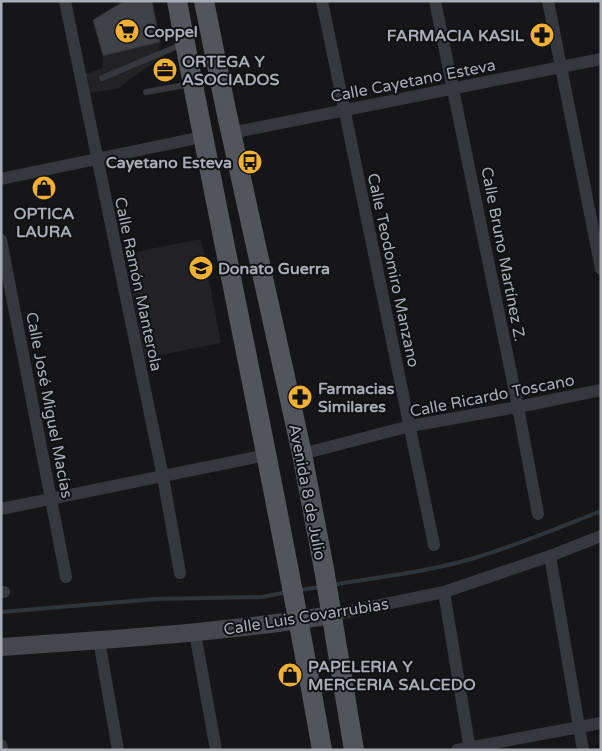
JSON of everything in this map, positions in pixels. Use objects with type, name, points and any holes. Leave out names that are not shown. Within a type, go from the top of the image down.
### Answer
[{"type":"main road","name":"Avenida 8 de Julio","points":[[177,1],[322,750]]},
{"type":"main road","name":"Avenida 8 de Julio","points":[[204,1],[231,133],[302,454],[324,569],[354,750]]},
{"type":"street","name":"Calle Ramón Manterola","points":[[65,1],[163,477],[180,573]]},
{"type":"street","name":"Calle Teodomiro Manzano","points":[[322,1],[434,545]]},
{"type":"street","name":"Calle Bruno Martínez Z.","points":[[435,1],[538,514]]},
{"type":"street","points":[[548,1],[601,269]]},
{"type":"street","name":"Calle Cayetano Esteva","points":[[231,133],[601,59]]},
{"type":"street","points":[[1,179],[202,137]]},
{"type":"street","name":"Calle José Miguel Macías","points":[[1,240],[66,577]]},
{"type":"street","name":"Calle Ricardo Toscano","points":[[302,454],[410,426],[601,390]]},
{"type":"street","points":[[1,509],[266,455]]},
{"type":"street","name":"Calle Luis Covarrubias","points":[[1,647],[195,633],[330,607],[444,592],[550,556],[601,536]]},
{"type":"street","points":[[550,556],[582,750]]},
{"type":"street","points":[[444,592],[466,749],[601,723]]},
{"type":"street","points":[[195,633],[216,750]]},
{"type":"street","points":[[99,640],[118,750]]},
{"type":"street","points":[[1,745],[2,750]]},
{"type":"lane","points":[[102,78],[185,43]]},
{"type":"lane","points":[[146,92],[192,84]]},
{"type":"shaded area","points":[[124,1],[152,1],[160,42],[160,58],[117,89],[89,93],[86,74],[102,68],[103,56],[93,20]]},
{"type":"shaded area","points":[[201,239],[221,343],[145,358],[125,254]]},
{"type":"building","name":"Coppel","points":[[124,1],[152,1],[160,42],[103,56],[93,20]]},
{"type":"waterway","points":[[332,585],[454,564],[521,543],[601,511]]},
{"type":"waterway","points":[[300,590],[320,587]]},
{"type":"waterway","points":[[1,612],[156,599],[262,597],[288,592]]},
{"type":"place","name":"Coppel","points":[[127,31]]},
{"type":"place","name":"FARMACIA KASIL","points":[[542,35]]},
{"type":"place","name":"ORTEGA Y ASOCIADOS","points":[[165,70]]},
{"type":"place","name":"Cayetano Esteva","points":[[250,162]]},
{"type":"place","name":"OPTICA LAURA","points":[[44,188]]},
{"type":"place","name":"Donato Guerra","points":[[201,268]]},
{"type":"place","name":"Farmacias Similares","points":[[300,397]]},
{"type":"place","name":"PAPELERIA Y MERCERIA SALCEDO","points":[[290,675]]}]
